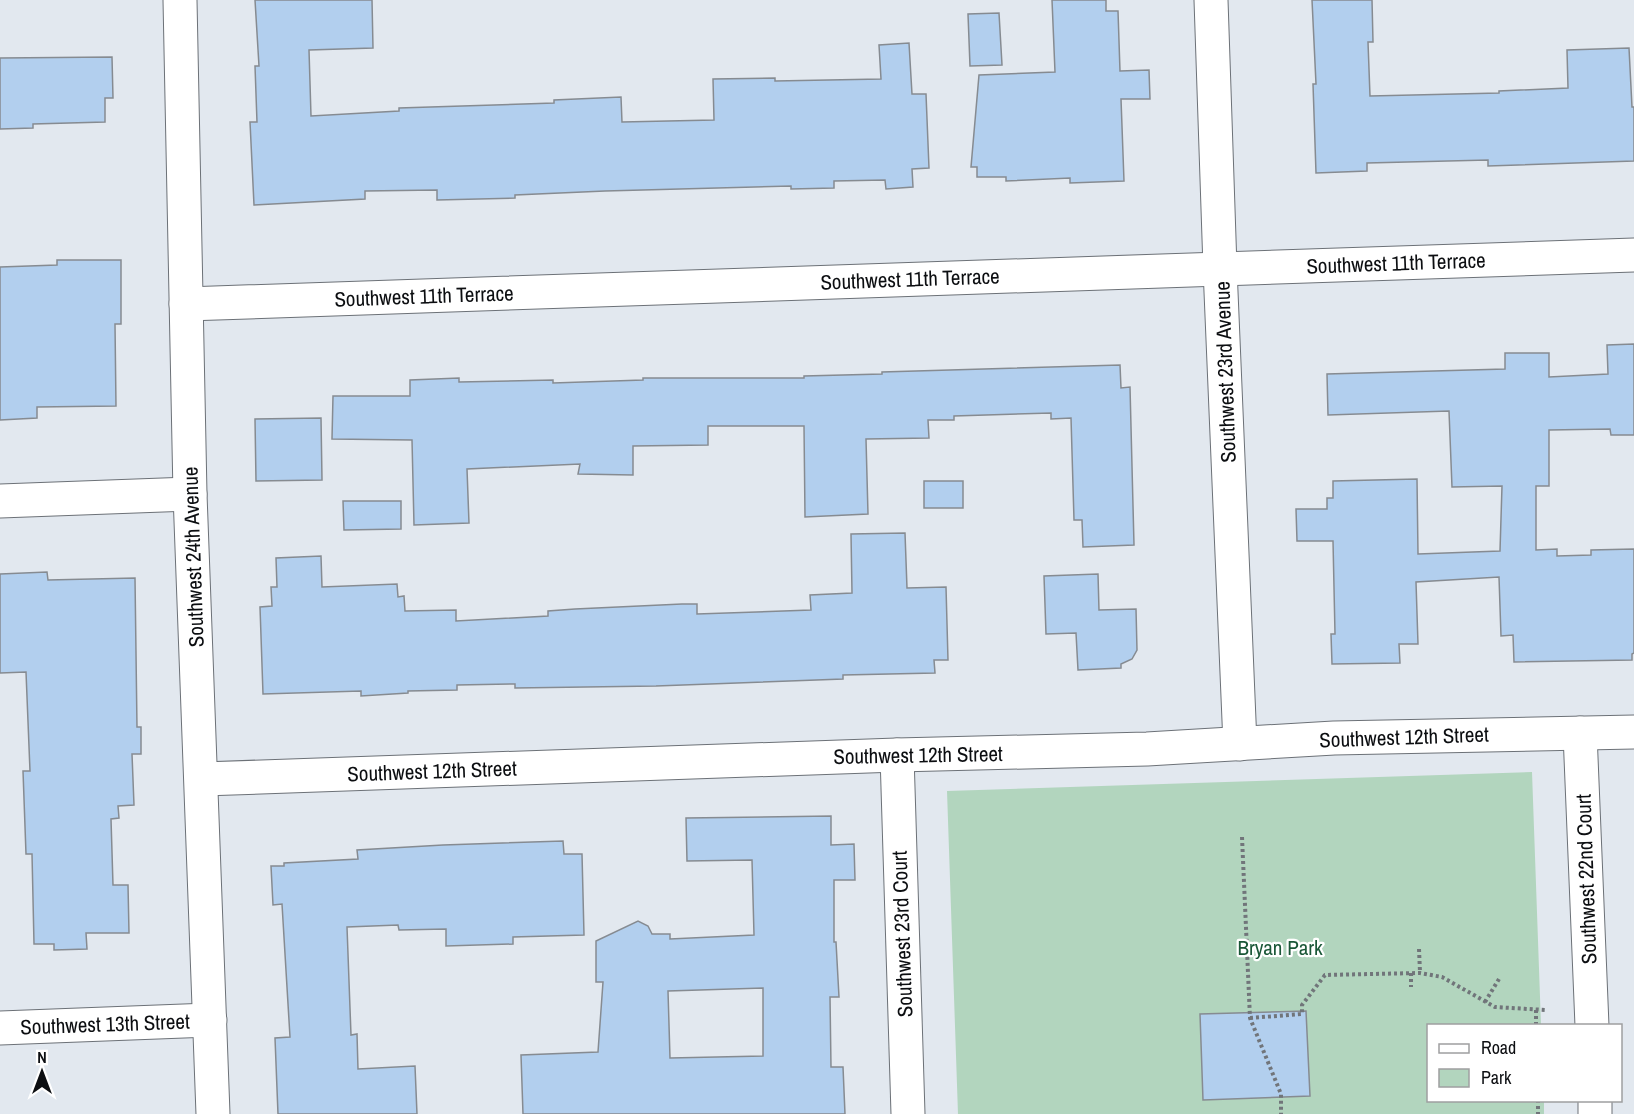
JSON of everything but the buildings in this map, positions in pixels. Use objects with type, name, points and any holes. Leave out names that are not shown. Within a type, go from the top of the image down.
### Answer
[{"type":"street","name":"Southwest 24th Avenue","points":[[180,0],[190,494],[213,1114]]},
{"type":"street","name":"Southwest 23rd Avenue","points":[[1211,0],[1240,744]]},
{"type":"street","name":"Southwest 11th Terrace","points":[[186,304],[1634,255]]},
{"type":"street","points":[[0,501],[190,494]]},
{"type":"street","name":"Southwest 12th Street","points":[[202,779],[897,755],[1147,749],[1334,738],[1634,732]]},
{"type":"street","name":"Southwest 22nd Court","points":[[1580,734],[1592,1024]]},
{"type":"street","name":"Southwest 23rd Court","points":[[897,755],[908,1114]]},
{"type":"street","name":"Southwest 13th Street","points":[[0,1029],[210,1020]]},
{"type":"path","points":[[1242,837],[1250,1018],[1281,1094],[1281,1114]]},
{"type":"path","points":[[1419,949],[1420,973]]},
{"type":"path","points":[[1411,973],[1411,987]]},
{"type":"path","points":[[1250,1018],[1302,1014],[1302,1005],[1325,975],[1420,973],[1442,977],[1499,1009],[1545,1010]]},
{"type":"path","points":[[1485,1002],[1499,980]]},
{"type":"path","points":[[1536,1010],[1536,1024]]},
{"type":"green space","name":"Bryan Park","points":[[1532,772],[1541,1024],[1427,1024],[1427,1102],[1544,1102],[1544,1114],[958,1114],[947,791]]}]
